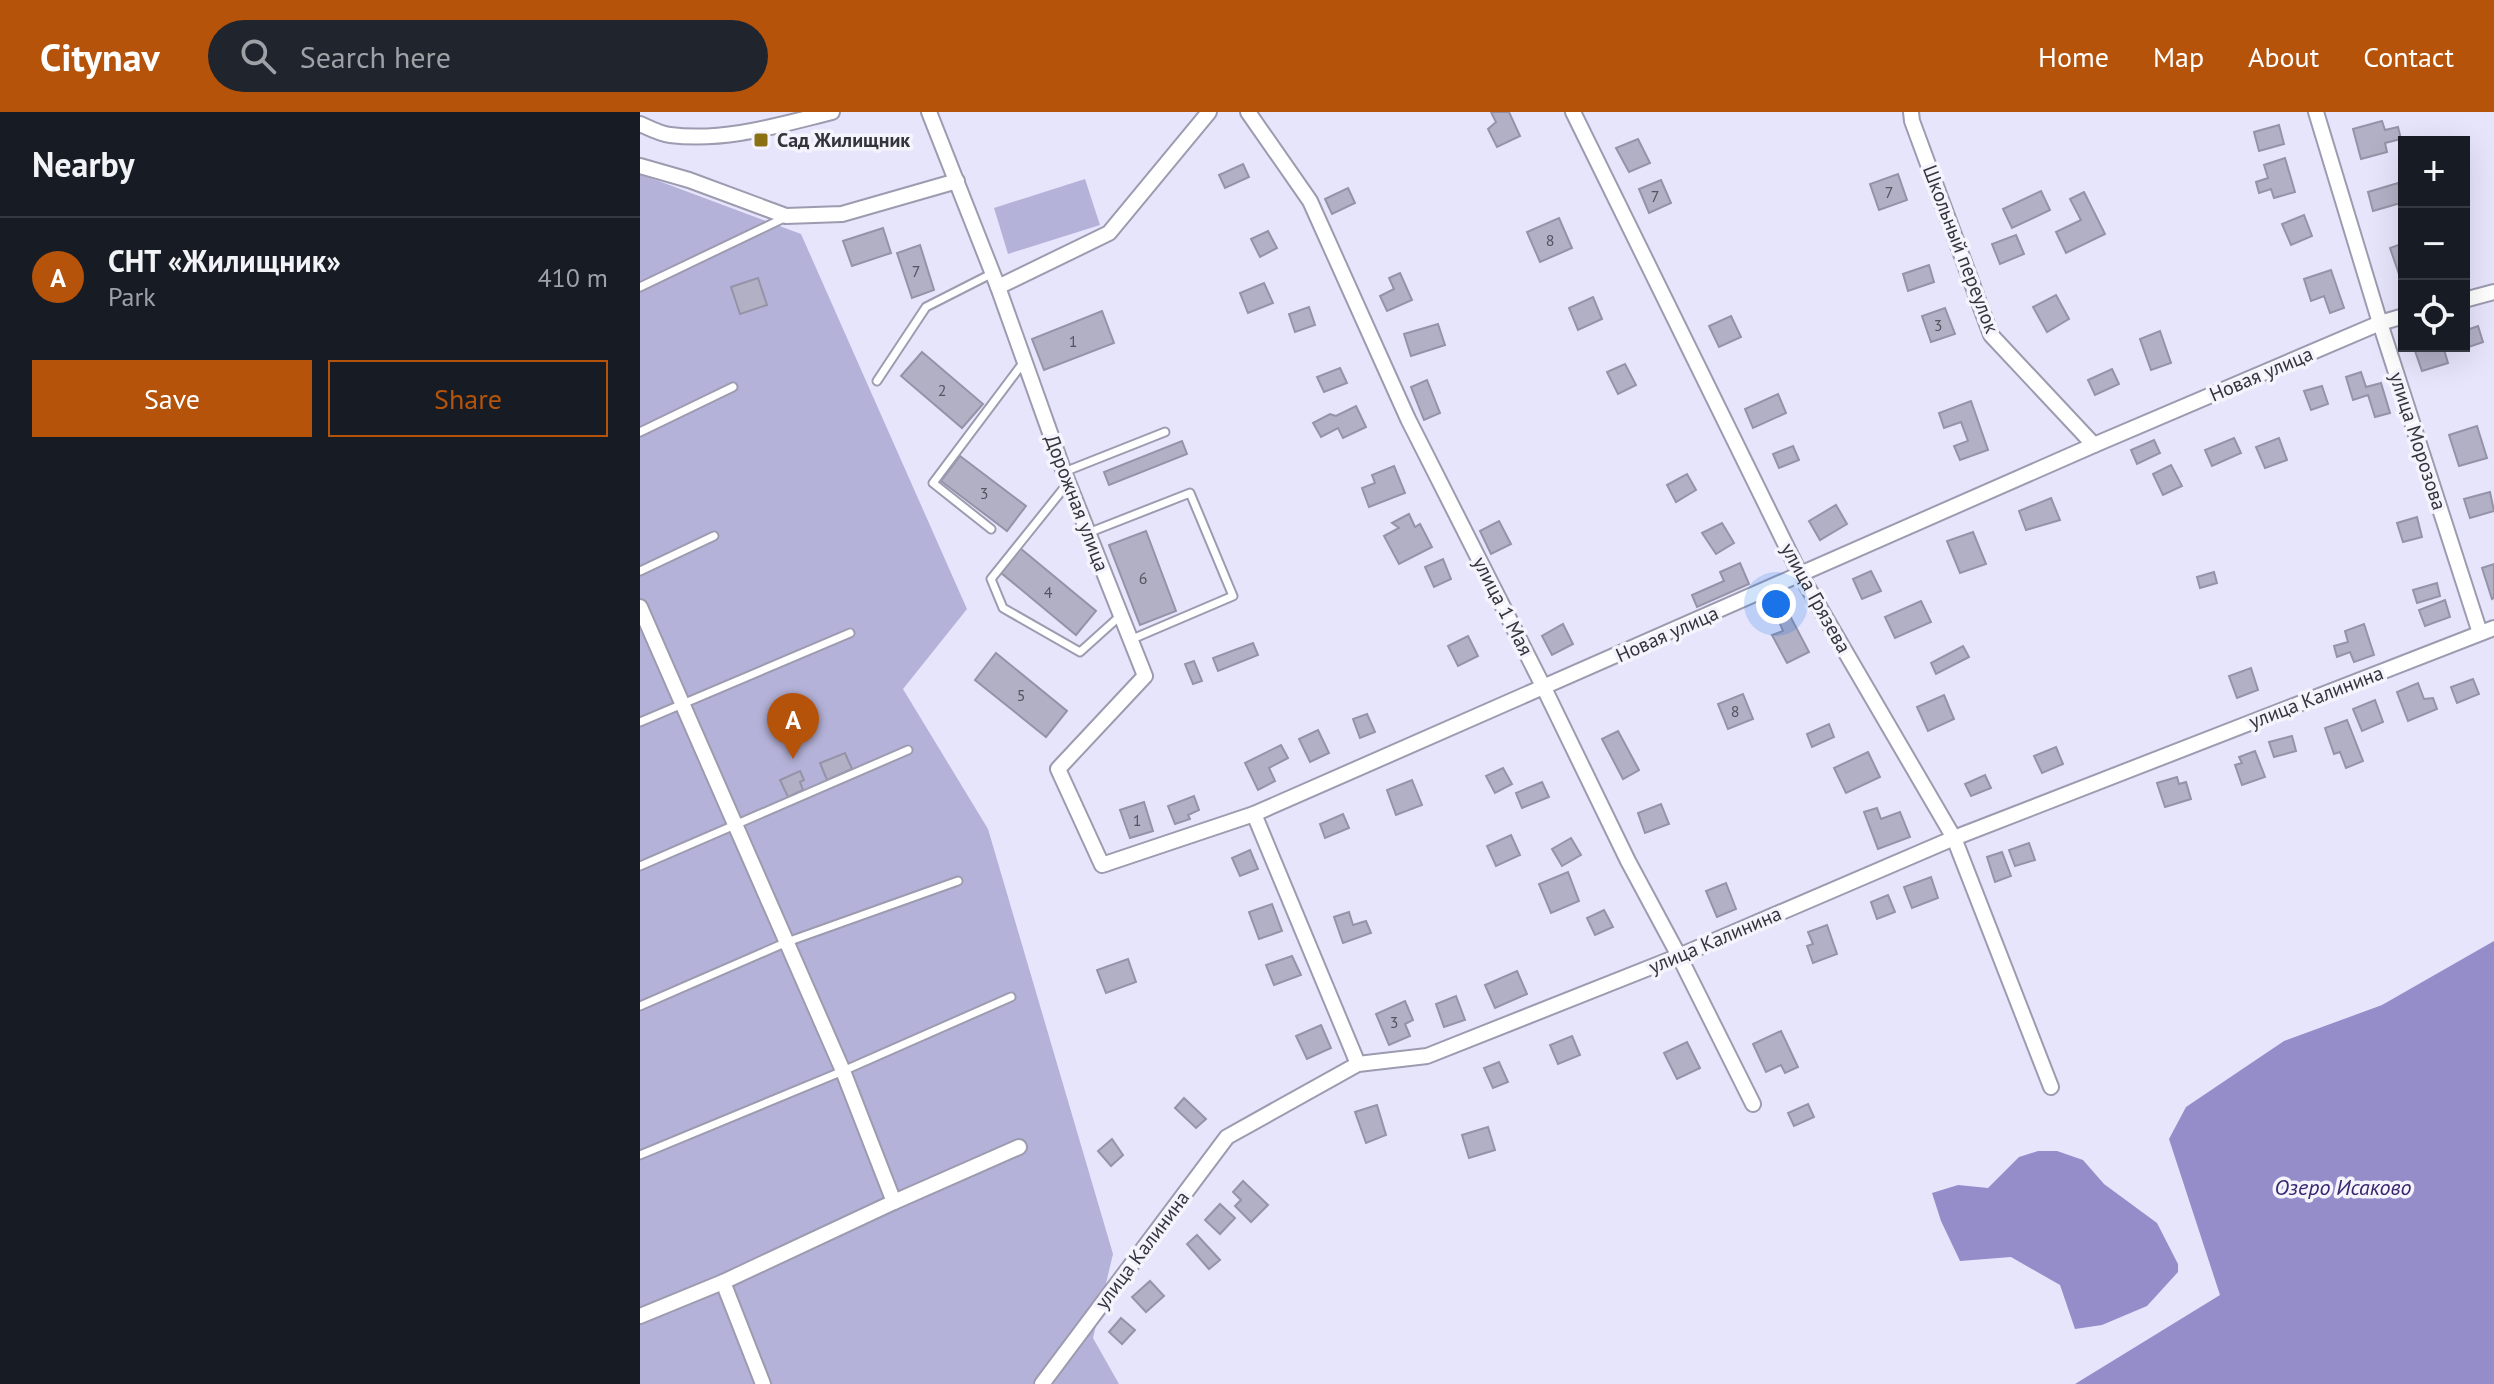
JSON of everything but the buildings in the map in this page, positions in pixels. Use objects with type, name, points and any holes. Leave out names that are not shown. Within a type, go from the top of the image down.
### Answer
[{"type":"street","points":[[640,124],[667,135],[712,136],[759,130],[832,112]]},
{"type":"street","name":"Дорожная улица","points":[[929,112],[995,280],[1066,477],[1145,676],[1058,769],[1102,865]]},
{"type":"street","points":[[995,280],[1109,233],[1209,112]]},
{"type":"street","name":"улица 1 Мая","points":[[1248,112],[1310,201],[1408,419],[1753,1104]]},
{"type":"street","name":"улица Грязева","points":[[1573,112],[1800,574],[1954,838],[2051,1087]]},
{"type":"street","name":"Школьный переулок","points":[[1911,112],[1991,335],[2094,445]]},
{"type":"street","name":"улица Морозова","points":[[2316,112],[2380,323],[2487,630]]},
{"type":"street","points":[[640,166],[689,180],[786,216],[842,214],[957,181]]},
{"type":"street","points":[[2470,298],[2494,292]]},
{"type":"street","name":"Новая улица","points":[[1102,865],[1254,814],[2094,445],[2398,318]]},
{"type":"street","points":[[640,607],[843,1071],[894,1202]]},
{"type":"street","name":"улица Калинина","points":[[1042,1384],[1227,1137],[1358,1064],[1427,1056],[1679,956],[1954,838],[2487,630]]},
{"type":"street","points":[[1254,814],[1358,1064]]},
{"type":"street","points":[[640,1316],[723,1282],[1019,1147]]},
{"type":"street","points":[[723,1282],[763,1384]]},
{"type":"lane","points":[[640,287],[786,216]]},
{"type":"lane","points":[[877,381],[926,307],[995,280]]},
{"type":"lane","points":[[991,529],[933,483],[1024,361]]},
{"type":"lane","points":[[640,432],[733,387]]},
{"type":"lane","points":[[1121,616],[1080,652],[1003,608],[991,579],[1066,477],[1165,432]]},
{"type":"lane","points":[[1088,533],[1190,493],[1233,596],[1130,640]]},
{"type":"lane","points":[[640,571],[714,536]]},
{"type":"lane","points":[[640,722],[850,633]]},
{"type":"lane","points":[[640,866],[908,750]]},
{"type":"lane","points":[[640,1006],[787,942],[958,881]]},
{"type":"lane","points":[[640,1155],[1011,997]]},
{"type":"shaded area","points":[[640,174],[801,234],[967,609],[903,689],[988,829],[1113,1254],[1093,1338],[1119,1384],[640,1384]]},
{"type":"shaded area","points":[[1085,179],[1100,225],[1008,254],[994,208]]},
{"type":"water","name":"Озеро Исаково","points":[[2494,941],[2494,1384],[2075,1384],[2220,1295],[2169,1139],[2186,1107],[2284,1041],[2382,1005]]},
{"type":"water","points":[[2038,1151],[2057,1151],[2083,1160],[2104,1184],[2157,1223],[2178,1264],[2178,1272],[2147,1306],[2102,1325],[2075,1329],[2060,1285],[2011,1257],[1960,1261],[1932,1193],[1958,1185],[1988,1188],[2019,1157]]},
{"type":"place","name":"Сад Жилищник","points":[[761,140]]},
{"type":"place","name":"СНТ «Жилищник»","points":[[793,759]]}]
